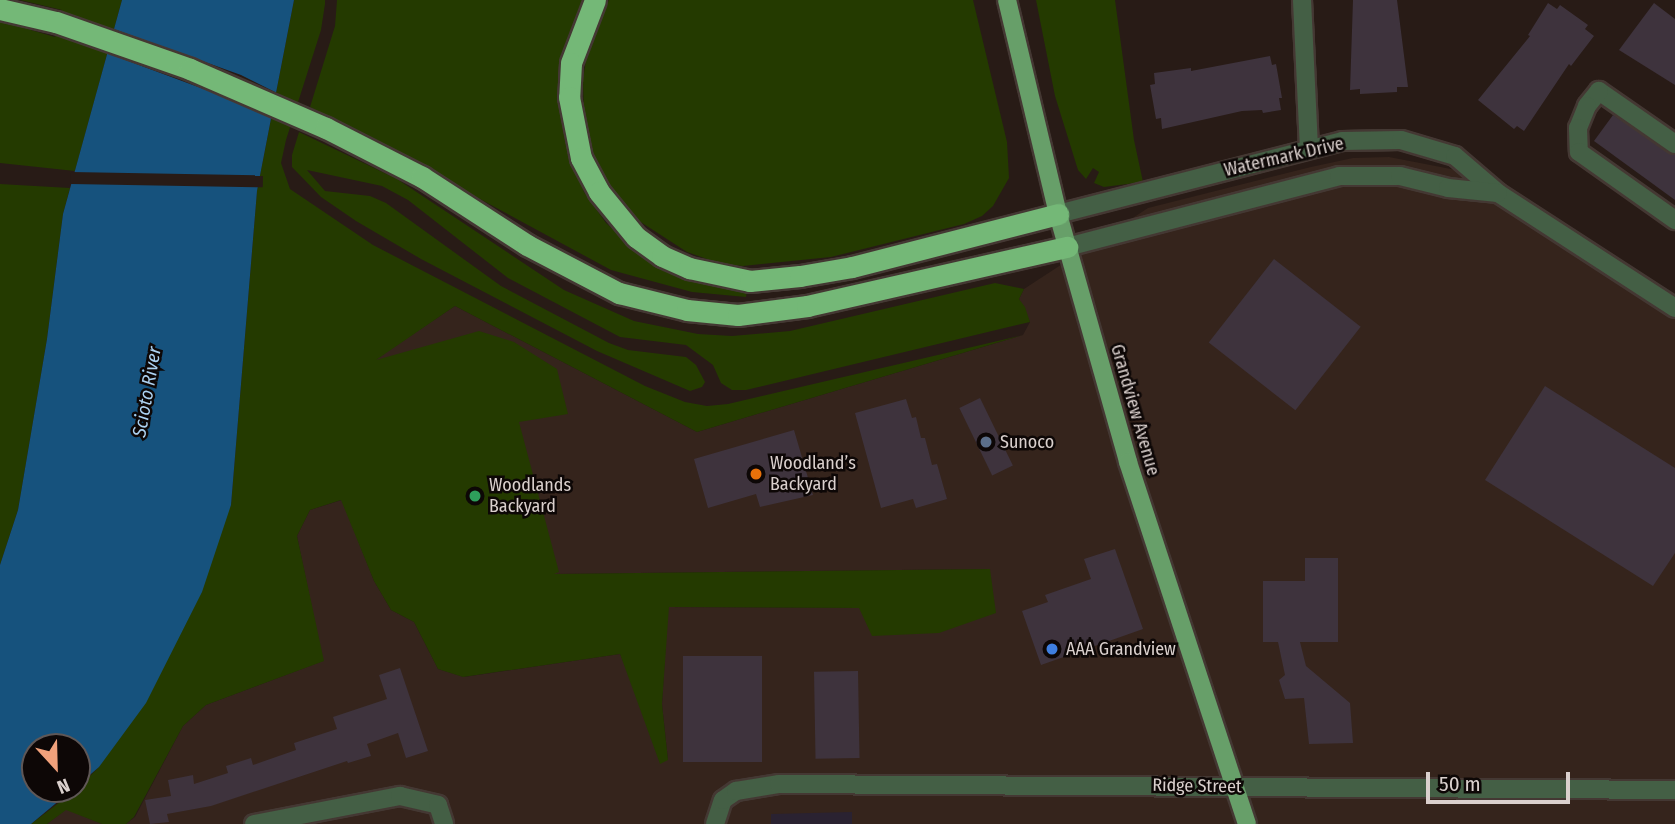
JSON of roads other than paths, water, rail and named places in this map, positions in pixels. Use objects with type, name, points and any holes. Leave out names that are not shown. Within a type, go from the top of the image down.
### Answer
[{"type":"highway","points":[[595,0],[571,63],[569,97],[578,148],[598,192],[616,216],[636,237],[662,256],[689,268],[750,281],[852,267],[1058,214]]},
{"type":"highway","points":[[0,9],[57,22],[190,69],[326,128],[422,177],[527,245],[619,293],[687,310],[738,315],[807,306],[1067,247]]},
{"type":"main road","name":"Grandview Avenue","points":[[1007,0],[1058,214],[1128,462],[1247,824]]},
{"type":"street","points":[[1302,0],[1309,148]]},
{"type":"street","points":[[1675,144],[1599,91],[1587,106],[1578,128],[1579,152],[1675,220]]},
{"type":"street","name":"Watermark Drive","points":[[1058,214],[1309,148],[1342,141],[1401,140],[1455,156],[1499,193],[1675,308]]},
{"type":"street","name":"Watermark Drive","points":[[1067,247],[1339,176],[1400,176],[1448,188],[1499,193]]},
{"type":"street","name":"Ridge Street","points":[[715,824],[723,800],[736,791],[750,786],[779,784],[1234,786],[1436,791],[1675,790]]},
{"type":"street","points":[[254,824],[400,796],[438,805],[444,824]]},
{"type":"water","name":"Scioto River","points":[[122,0],[294,0],[257,191],[231,505],[202,592],[146,703],[91,774],[91,733],[21,733],[21,803],[56,803],[31,824],[0,824],[0,565],[18,510],[47,339],[63,214]]},
{"type":"place","name":"Sunoco","points":[[986,442]]},
{"type":"place","name":"Woodland’s Backyard","points":[[756,474]]},
{"type":"place","name":"Woodlands Backyard","points":[[475,496]]},
{"type":"place","name":"AAA Grandview","points":[[1052,649]]}]
